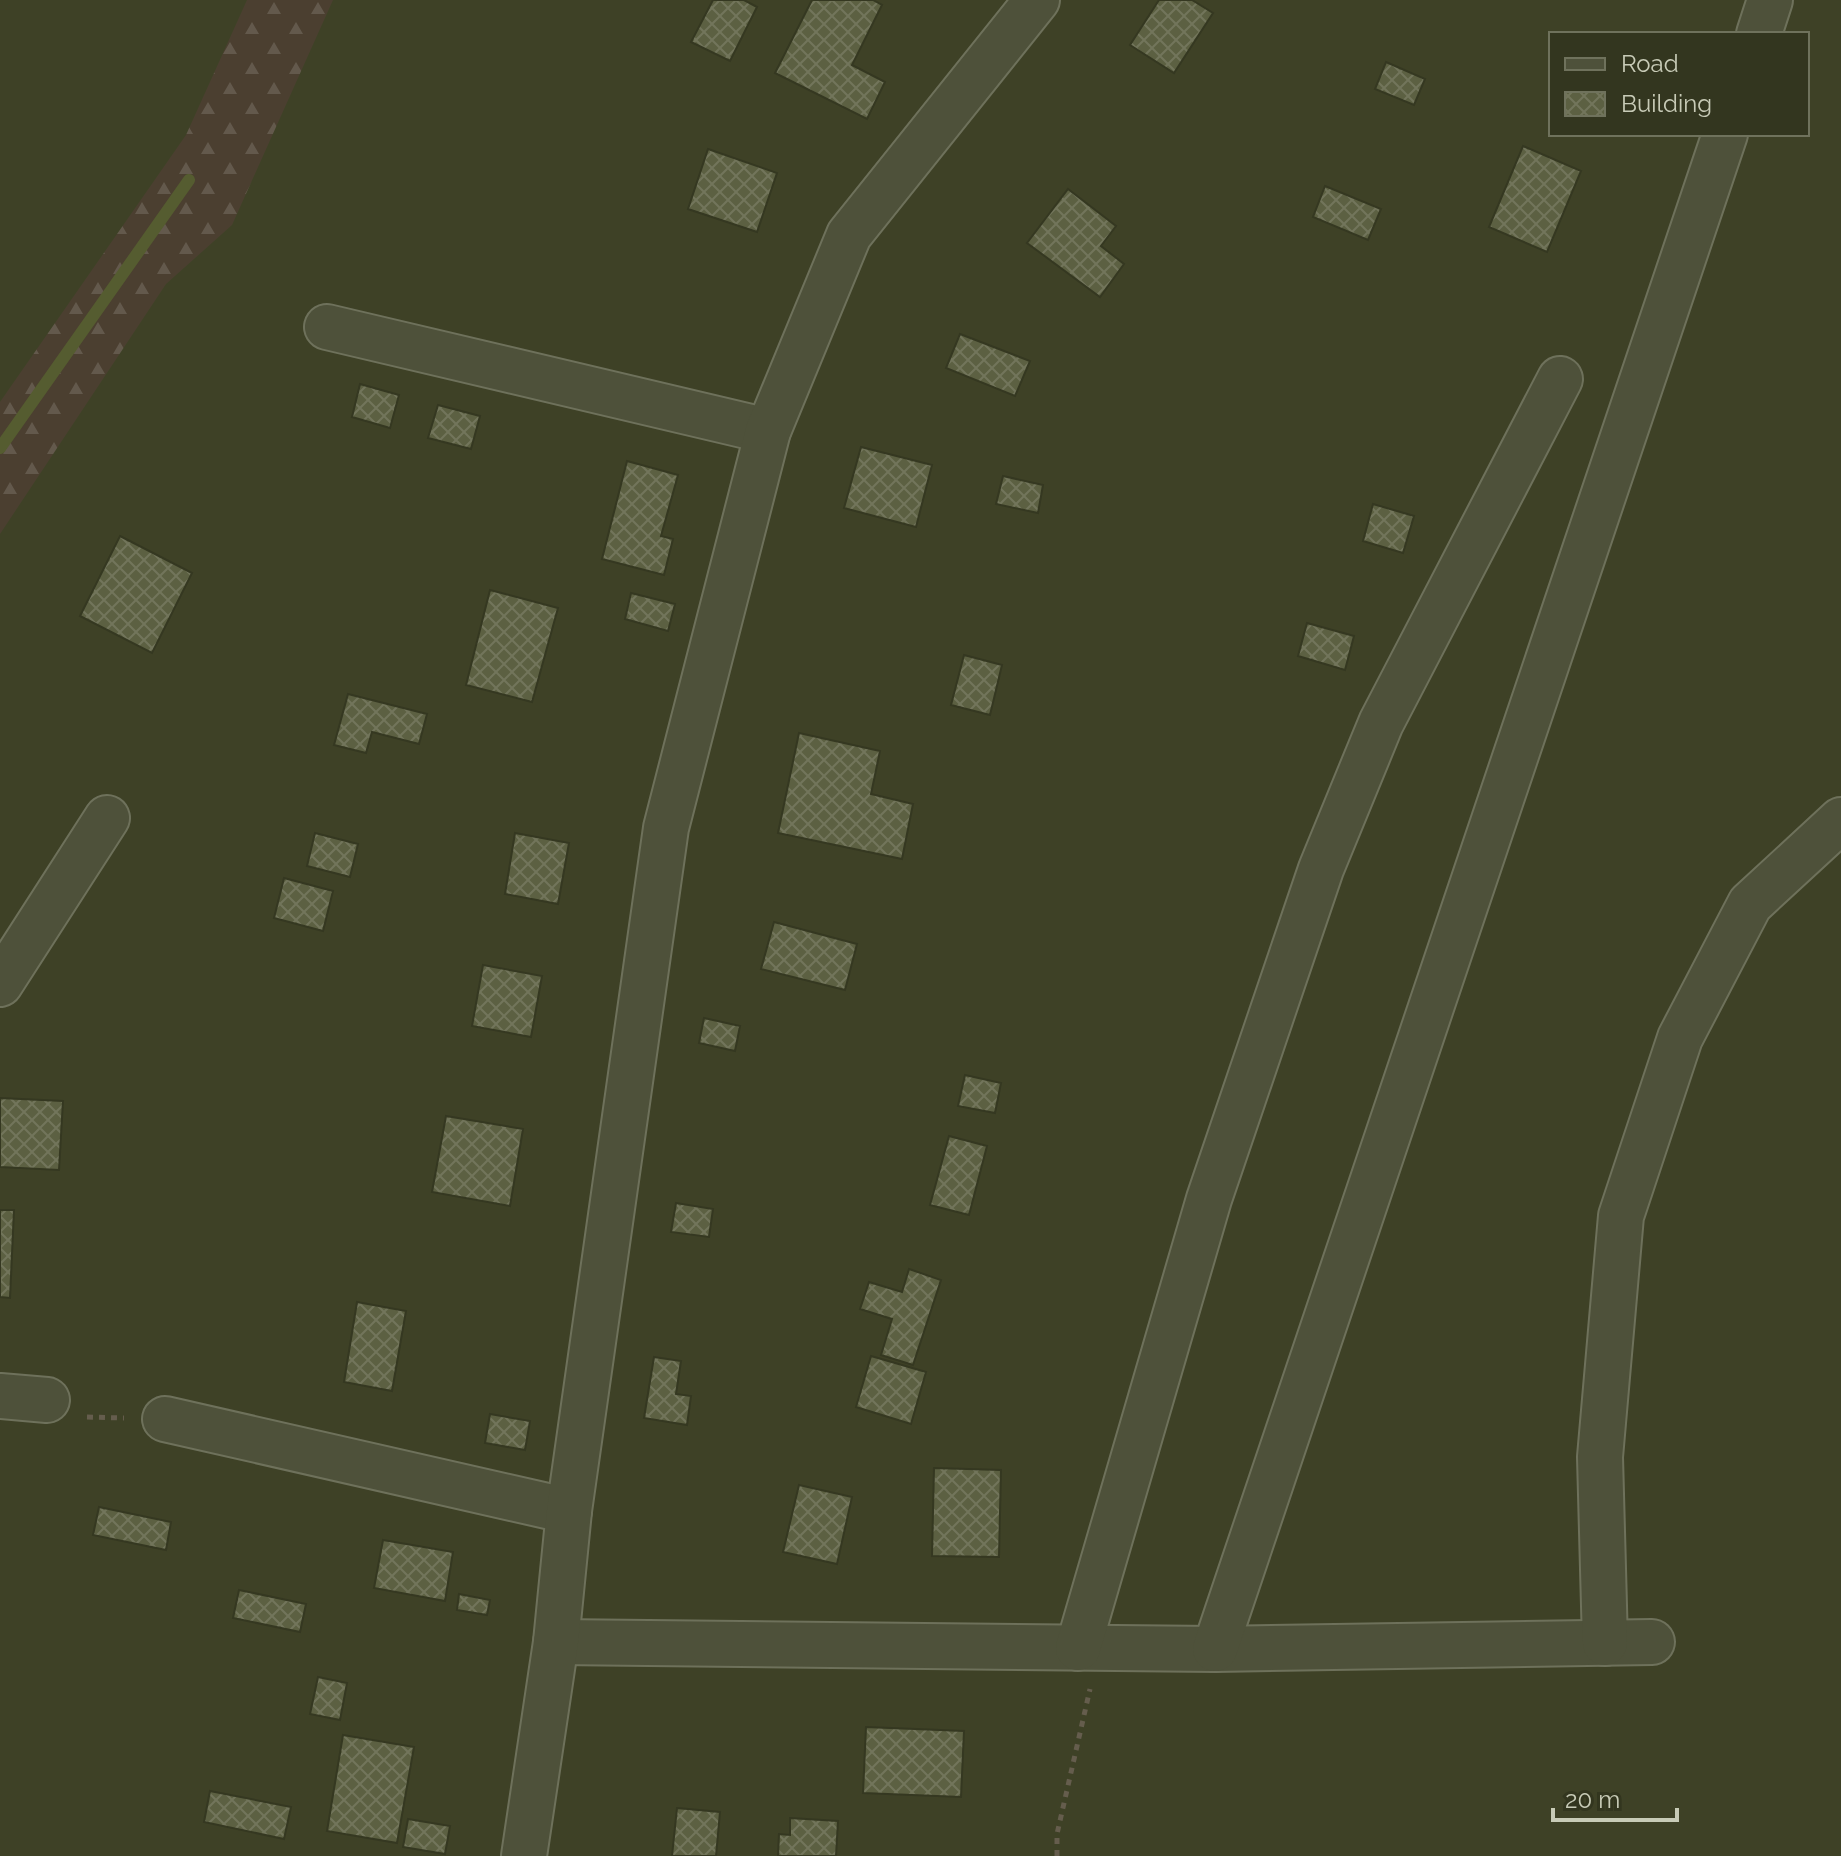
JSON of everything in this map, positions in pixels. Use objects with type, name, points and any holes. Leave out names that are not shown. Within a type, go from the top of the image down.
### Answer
[{"type":"street","points":[[524,1856],[556,1642],[569,1511],[666,828],[768,431],[849,235],[1037,0]]},
{"type":"street","points":[[1760,32],[1770,0]]},
{"type":"street","points":[[1215,1649],[1724,136]]},
{"type":"street","points":[[327,327],[768,431]]},
{"type":"street","points":[[1089,1648],[1209,1199],[1321,869],[1381,723],[1560,379]]},
{"type":"street","points":[[0,984],[107,818]]},
{"type":"street","points":[[1605,1643],[1600,1457],[1621,1216],[1680,1038],[1750,904],[1841,820]]},
{"type":"street","points":[[0,1396],[47,1400]]},
{"type":"street","points":[[165,1419],[569,1511]]},
{"type":"street","points":[[556,1642],[1215,1649],[1652,1642]]},
{"type":"path","points":[[47,1400],[58,1414],[165,1419]]},
{"type":"path","points":[[1057,1856],[1057,1834],[1089,1648]]},
{"type":"green space","points":[[247,0],[333,0],[232,225],[166,284],[0,534],[0,402],[186,135]]},
{"type":"building","points":[[713,0],[744,0],[757,7],[730,61],[691,42]]},
{"type":"building","points":[[812,0],[873,0],[882,5],[852,65],[885,82],[867,119],[775,73]]},
{"type":"building","points":[[1159,0],[1192,0],[1213,13],[1174,73],[1130,45]]},
{"type":"building","points":[[1386,62],[1425,79],[1414,105],[1375,89]]},
{"type":"building","points":[[1523,146],[1581,171],[1547,252],[1489,227]]},
{"type":"building","points":[[708,149],[777,173],[757,232],[688,209]]},
{"type":"building","points":[[1325,186],[1381,209],[1368,240],[1313,217]]},
{"type":"building","points":[[1068,189],[1116,226],[1101,246],[1124,264],[1100,297],[1027,243]]},
{"type":"building","points":[[960,334],[1030,361],[1015,396],[946,368]]},
{"type":"building","points":[[360,384],[399,395],[390,428],[352,417]]},
{"type":"building","points":[[438,405],[480,416],[471,449],[428,438]]},
{"type":"building","points":[[861,447],[932,465],[916,527],[844,508]]},
{"type":"building","points":[[627,461],[678,475],[661,536],[673,539],[664,575],[602,559]]},
{"type":"building","points":[[1003,476],[1043,485],[1038,513],[996,504]]},
{"type":"building","points":[[1373,504],[1414,516],[1403,553],[1363,541]]},
{"type":"building","points":[[120,536],[192,573],[152,653],[80,616]]},
{"type":"building","points":[[490,590],[558,608],[532,702],[466,685]]},
{"type":"building","points":[[631,593],[675,604],[668,631],[625,619]]},
{"type":"building","points":[[1307,623],[1354,636],[1345,670],[1298,656]]},
{"type":"building","points":[[964,655],[1002,665],[990,715],[951,705]]},
{"type":"building","points":[[348,694],[427,714],[419,744],[372,732],[366,753],[334,745]]},
{"type":"building","points":[[799,733],[880,751],[871,794],[913,804],[902,859],[778,833]]},
{"type":"building","points":[[315,833],[358,844],[350,877],[307,866]]},
{"type":"building","points":[[515,833],[569,843],[558,904],[505,894]]},
{"type":"building","points":[[284,878],[333,891],[323,931],[274,918]]},
{"type":"building","points":[[774,922],[857,944],[845,990],[761,969]]},
{"type":"building","points":[[483,965],[542,976],[531,1037],[472,1026]]},
{"type":"building","points":[[704,1018],[740,1026],[735,1051],[699,1043]]},
{"type":"building","points":[[965,1075],[1001,1083],[995,1113],[958,1106]]},
{"type":"building","points":[[0,1098],[63,1101],[59,1170],[0,1167]]},
{"type":"building","points":[[446,1116],[523,1129],[510,1206],[432,1192]]},
{"type":"building","points":[[949,1136],[987,1146],[969,1215],[930,1205]]},
{"type":"building","points":[[676,1203],[713,1209],[709,1237],[671,1232]]},
{"type":"building","points":[[0,1210],[14,1210],[10,1298],[0,1297]]},
{"type":"building","points":[[909,1269],[941,1280],[913,1365],[881,1355],[892,1319],[860,1309],[869,1282],[902,1292]]},
{"type":"building","points":[[357,1302],[406,1311],[392,1391],[344,1382]]},
{"type":"building","points":[[871,1356],[926,1372],[911,1424],[856,1407]]},
{"type":"building","points":[[654,1357],[681,1361],[676,1394],[691,1396],[687,1425],[644,1418]]},
{"type":"building","points":[[490,1414],[530,1421],[525,1450],[485,1443]]},
{"type":"building","points":[[934,1468],[1001,1470],[999,1557],[932,1556]]},
{"type":"building","points":[[799,1485],[852,1497],[837,1564],[783,1552]]},
{"type":"building","points":[[99,1507],[171,1522],[166,1550],[93,1535]]},
{"type":"building","points":[[383,1540],[453,1552],[445,1601],[374,1588]]},
{"type":"building","points":[[239,1590],[306,1604],[300,1632],[233,1618]]},
{"type":"building","points":[[459,1594],[490,1600],[487,1615],[457,1610]]},
{"type":"building","points":[[318,1677],[347,1683],[340,1720],[310,1714]]},
{"type":"building","points":[[866,1727],[964,1731],[961,1797],[863,1793]]},
{"type":"building","points":[[343,1735],[414,1747],[397,1843],[327,1831]]},
{"type":"building","points":[[210,1791],[291,1807],[284,1839],[204,1822]]},
{"type":"building","points":[[677,1808],[720,1812],[716,1856],[672,1856]]},
{"type":"building","points":[[790,1818],[838,1821],[836,1856],[778,1856],[779,1834],[790,1835]]},
{"type":"building","points":[[408,1819],[450,1826],[445,1854],[403,1847]]},
{"type":"waterway","points":[[0,448],[189,180]]}]
